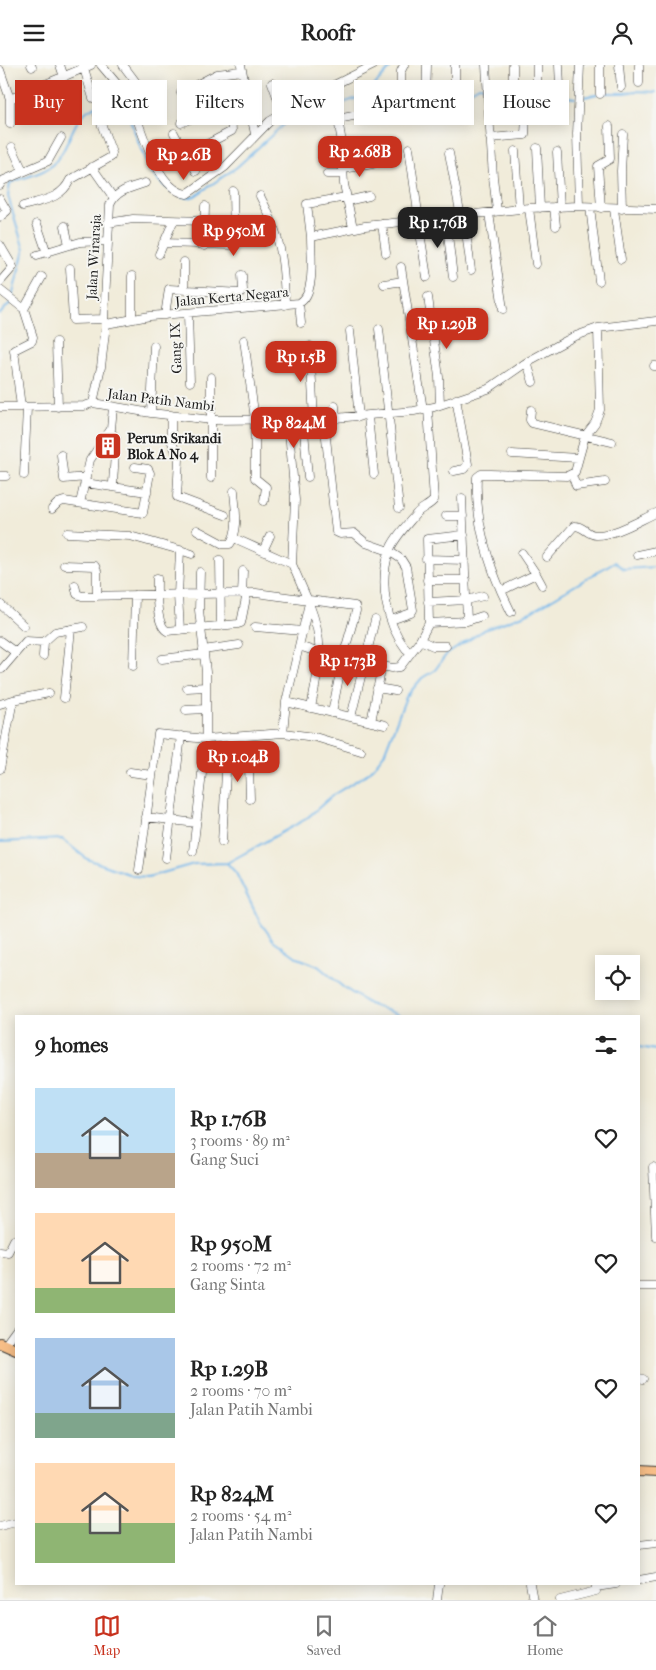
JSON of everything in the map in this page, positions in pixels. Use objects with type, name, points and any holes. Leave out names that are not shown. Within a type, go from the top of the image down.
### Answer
[{"type":"main road","points":[[2,1344],[15,1350]]},
{"type":"main road","points":[[640,1471],[656,1472]]},
{"type":"street","points":[[60,65],[64,77]]},
{"type":"street","points":[[101,65],[114,80]]},
{"type":"street","points":[[123,65],[134,80]]},
{"type":"street","points":[[344,81],[374,65]]},
{"type":"street","points":[[400,80],[400,71],[404,65]]},
{"type":"street","points":[[427,65],[427,80]]},
{"type":"street","points":[[455,65],[455,80]]},
{"type":"street","points":[[486,65],[493,212],[503,309]]},
{"type":"street","points":[[513,65],[513,80]]},
{"type":"street","points":[[537,65],[537,80]]},
{"type":"street","points":[[559,65],[560,80]]},
{"type":"street","points":[[579,206],[577,134],[580,109],[580,65]]},
{"type":"street","points":[[600,65],[600,94]]},
{"type":"street","points":[[620,65],[620,87]]},
{"type":"street","points":[[638,65],[639,83]]},
{"type":"street","points":[[59,80],[86,66],[92,90]]},
{"type":"street","points":[[206,80],[217,74],[241,68]]},
{"type":"street","points":[[0,70],[10,99],[10,124]]},
{"type":"street","points":[[10,99],[15,97]]},
{"type":"street","points":[[353,228],[343,171],[338,120],[354,116]]},
{"type":"street","points":[[139,125],[158,169],[172,187],[184,194],[190,193],[225,167],[255,134],[272,121]]},
{"type":"street","points":[[23,206],[62,193],[68,187],[70,180],[112,155],[102,125]]},
{"type":"street","points":[[177,160],[232,131],[232,125]]},
{"type":"street","points":[[253,125],[255,134]]},
{"type":"street","points":[[490,138],[525,135],[526,125]]},
{"type":"street","points":[[601,208],[598,166],[610,159],[609,126]]},
{"type":"street","points":[[174,133],[196,171]]},
{"type":"street","points":[[622,259],[618,209],[623,134]]},
{"type":"street","points":[[1,181],[48,161],[61,137]]},
{"type":"street","points":[[12,147],[23,171]]},
{"type":"street","points":[[409,148],[426,277]]},
{"type":"street","points":[[537,148],[540,208]]},
{"type":"street","points":[[515,151],[519,209]]},
{"type":"street","points":[[556,227],[557,152]]},
{"type":"street","points":[[449,153],[471,270]]},
{"type":"street","points":[[327,174],[373,164]]},
{"type":"street","points":[[92,167],[113,197]]},
{"type":"street","name":"Jalan Wiraraja","points":[[105,321],[108,213],[113,197],[128,188],[145,183]]},
{"type":"street","points":[[163,243],[204,246],[229,246],[233,244],[233,191]]},
{"type":"street","points":[[260,195],[278,235],[283,265],[285,305]]},
{"type":"street","points":[[347,199],[369,196]]},
{"type":"street","points":[[0,199],[7,211],[0,217]]},
{"type":"street","name":"Jalan Kerta Negara","points":[[70,268],[73,320],[105,321],[299,305],[304,300],[309,289],[310,237],[306,206],[312,203],[347,199]]},
{"type":"street","points":[[310,237],[382,224],[528,208],[579,206],[655,211]]},
{"type":"street","points":[[204,246],[205,207]]},
{"type":"street","points":[[590,207],[600,281]]},
{"type":"street","points":[[528,208],[536,264]]},
{"type":"street","points":[[446,218],[453,277]]},
{"type":"street","points":[[108,223],[138,219],[173,222],[205,221]]},
{"type":"street","points":[[159,254],[173,222]]},
{"type":"street","points":[[382,224],[386,253]]},
{"type":"street","points":[[37,225],[47,253]]},
{"type":"street","points":[[65,226],[70,245]]},
{"type":"street","points":[[37,255],[70,245],[107,241]]},
{"type":"street","points":[[0,245],[13,267],[0,282]]},
{"type":"street","points":[[184,262],[184,289]]},
{"type":"street","points":[[401,267],[425,409],[434,500],[419,510],[389,551],[383,583],[398,638],[406,649]]},
{"type":"street","points":[[165,315],[169,289],[242,293],[242,275]]},
{"type":"street","points":[[132,276],[132,319]]},
{"type":"street","points":[[24,309],[42,277]]},
{"type":"street","points":[[384,284],[403,281]]},
{"type":"street","points":[[3,292],[24,309],[33,337],[32,341],[14,350],[24,407],[24,475]]},
{"type":"street","points":[[428,297],[440,381],[440,405]]},
{"type":"street","points":[[299,305],[301,323]]},
{"type":"street","name":"Gang IX","points":[[188,314],[190,382]]},
{"type":"street","points":[[0,407],[87,406],[93,403],[101,367],[105,321]]},
{"type":"street","name":"Jalan Patih Nambi","points":[[93,403],[150,413],[212,420],[336,419],[368,417],[425,409],[488,389],[527,362],[573,337],[598,328],[656,321]]},
{"type":"street","points":[[572,475],[577,468],[585,436],[595,423],[600,410],[598,328]]},
{"type":"street","points":[[379,329],[390,413],[399,508]]},
{"type":"street","points":[[350,331],[359,417]]},
{"type":"street","points":[[244,340],[255,419],[255,478],[266,487],[264,501]]},
{"type":"street","points":[[56,341],[58,407]]},
{"type":"street","points":[[150,413],[154,346]]},
{"type":"street","points":[[310,346],[314,420]]},
{"type":"street","points":[[527,362],[533,382]]},
{"type":"street","points":[[210,477],[211,377]]},
{"type":"street","points":[[454,471],[464,469],[468,464],[456,399]]},
{"type":"street","points":[[335,406],[336,419]]},
{"type":"street","points":[[80,503],[90,461],[110,431],[113,407]]},
{"type":"street","points":[[531,410],[530,420],[532,423],[612,442]]},
{"type":"street","points":[[171,415],[171,439],[179,459],[177,497],[225,515]]},
{"type":"street","points":[[368,417],[374,474]]},
{"type":"street","points":[[288,419],[295,500],[292,565],[318,626],[320,653],[311,708]]},
{"type":"street","points":[[303,419],[308,477]]},
{"type":"street","points":[[324,419],[336,531],[340,534],[352,533],[366,543],[389,551],[404,563],[414,610],[412,613],[392,620]]},
{"type":"street","points":[[110,431],[116,438],[113,483]]},
{"type":"street","points":[[512,454],[578,458]]},
{"type":"street","points":[[61,455],[64,479],[85,480],[147,492]]},
{"type":"street","points":[[52,509],[61,501],[142,514],[150,471],[135,467]]},
{"type":"street","points":[[511,612],[492,571],[480,530],[476,505],[478,476],[490,474],[572,475]]},
{"type":"street","points":[[572,475],[576,486],[605,482]]},
{"type":"street","points":[[197,530],[227,546],[234,538],[234,491]]},
{"type":"street","points":[[462,498],[467,621]]},
{"type":"street","points":[[546,557],[574,526],[579,526],[590,534],[597,535],[622,528],[656,513]]},
{"type":"street","points":[[446,516],[463,516]]},
{"type":"street","points":[[67,533],[130,536],[192,554]]},
{"type":"street","points":[[299,646],[320,653],[363,662],[400,667],[420,640],[429,623],[426,559],[428,537],[464,535]]},
{"type":"street","points":[[263,551],[270,536]]},
{"type":"street","points":[[234,538],[292,565]]},
{"type":"street","points":[[180,550],[178,595],[180,630]]},
{"type":"street","points":[[637,555],[656,551]]},
{"type":"street","points":[[522,553],[542,585]]},
{"type":"street","points":[[426,559],[465,560]]},
{"type":"street","points":[[220,560],[221,626]]},
{"type":"street","points":[[64,565],[95,566],[97,571],[97,596]]},
{"type":"street","points":[[157,578],[157,595],[163,628],[167,631],[180,630],[241,623],[244,594],[243,571]]},
{"type":"street","points":[[193,851],[206,739],[206,687],[204,652],[200,628],[200,573]]},
{"type":"street","points":[[501,591],[536,573]]},
{"type":"street","points":[[427,580],[466,580]]},
{"type":"street","points":[[75,585],[78,595],[262,594],[308,602],[356,607],[343,657],[332,713]]},
{"type":"street","points":[[134,667],[135,595]]},
{"type":"street","points":[[428,602],[467,600],[483,596]]},
{"type":"street","points":[[282,733],[286,702],[308,602]]},
{"type":"street","points":[[0,604],[24,626]]},
{"type":"street","points":[[429,623],[467,621],[482,616]]},
{"type":"street","points":[[351,717],[363,662],[375,620]]},
{"type":"street","points":[[43,656],[44,642],[55,632],[83,627]]},
{"type":"street","points":[[255,627],[303,631]]},
{"type":"street","points":[[64,698],[71,629]]},
{"type":"street","points":[[420,640],[434,646],[446,646]]},
{"type":"street","points":[[0,641],[15,652]]},
{"type":"street","points":[[2,669],[26,641],[44,642]]},
{"type":"street","points":[[162,659],[239,645]]},
{"type":"street","points":[[371,722],[382,665]]},
{"type":"street","points":[[187,688],[206,687]]},
{"type":"street","points":[[378,688],[395,691]]},
{"type":"street","points":[[0,704],[49,693]]},
{"type":"street","points":[[0,769],[13,700]]},
{"type":"street","points":[[286,702],[385,725]]},
{"type":"street","points":[[186,710],[206,709]]},
{"type":"street","points":[[139,870],[158,734],[206,739],[282,733],[315,737],[361,751]]},
{"type":"street","points":[[166,858],[182,736]]},
{"type":"street","points":[[222,843],[228,738]]},
{"type":"street","points":[[226,767],[259,765]]},
{"type":"street","points":[[249,766],[250,799]]},
{"type":"street","points":[[130,772],[152,775]]},
{"type":"street","points":[[146,817],[196,823]]},
{"type":"street","points":[[653,1167],[656,1237]]},
{"type":"street","points":[[0,1251],[8,1252],[14,1240]]},
{"type":"street","points":[[640,1286],[656,1286]]},
{"type":"street","points":[[2,1344],[15,1331]]},
{"type":"street","points":[[0,1526],[15,1522]]},
{"type":"street","points":[[640,1545],[656,1543]]},
{"type":"street","points":[[640,1580],[656,1577]]},
{"type":"street","points":[[438,1600],[439,1585]]},
{"type":"street","points":[[530,1585],[533,1600]]},
{"type":"street","points":[[560,1600],[596,1587],[609,1585]]},
{"type":"street","points":[[596,1587],[599,1600]]},
{"type":"waterway","points":[[181,196],[188,198],[195,196],[237,167],[285,123],[366,95],[393,65]]},
{"type":"waterway","points":[[474,89],[479,86],[484,87]]},
{"type":"waterway","points":[[601,93],[656,92]]},
{"type":"waterway","points":[[580,98],[597,94]]},
{"type":"waterway","points":[[569,97],[575,98]]},
{"type":"waterway","points":[[12,297],[24,250],[8,196],[10,183],[37,174],[50,167],[59,157],[75,125],[90,109],[103,104],[121,102],[146,162],[161,183],[172,191]]},
{"type":"waterway","points":[[0,314],[11,302]]},
{"type":"waterway","points":[[227,863],[306,819],[333,795],[370,772],[384,754],[406,697],[422,678],[435,670],[446,655],[484,630],[531,612],[614,562],[624,569],[656,567]]},
{"type":"waterway","points":[[0,842],[62,839],[87,859],[134,876],[148,877],[194,864],[227,863],[236,873],[260,922],[273,940],[298,958],[318,966],[343,987],[369,1004],[399,1015]]},
{"type":"waterway","points":[[640,1047],[656,1050]]},
{"type":"place","name":"Perum Srikandi Blok A No 4","points":[[108,446]]}]
